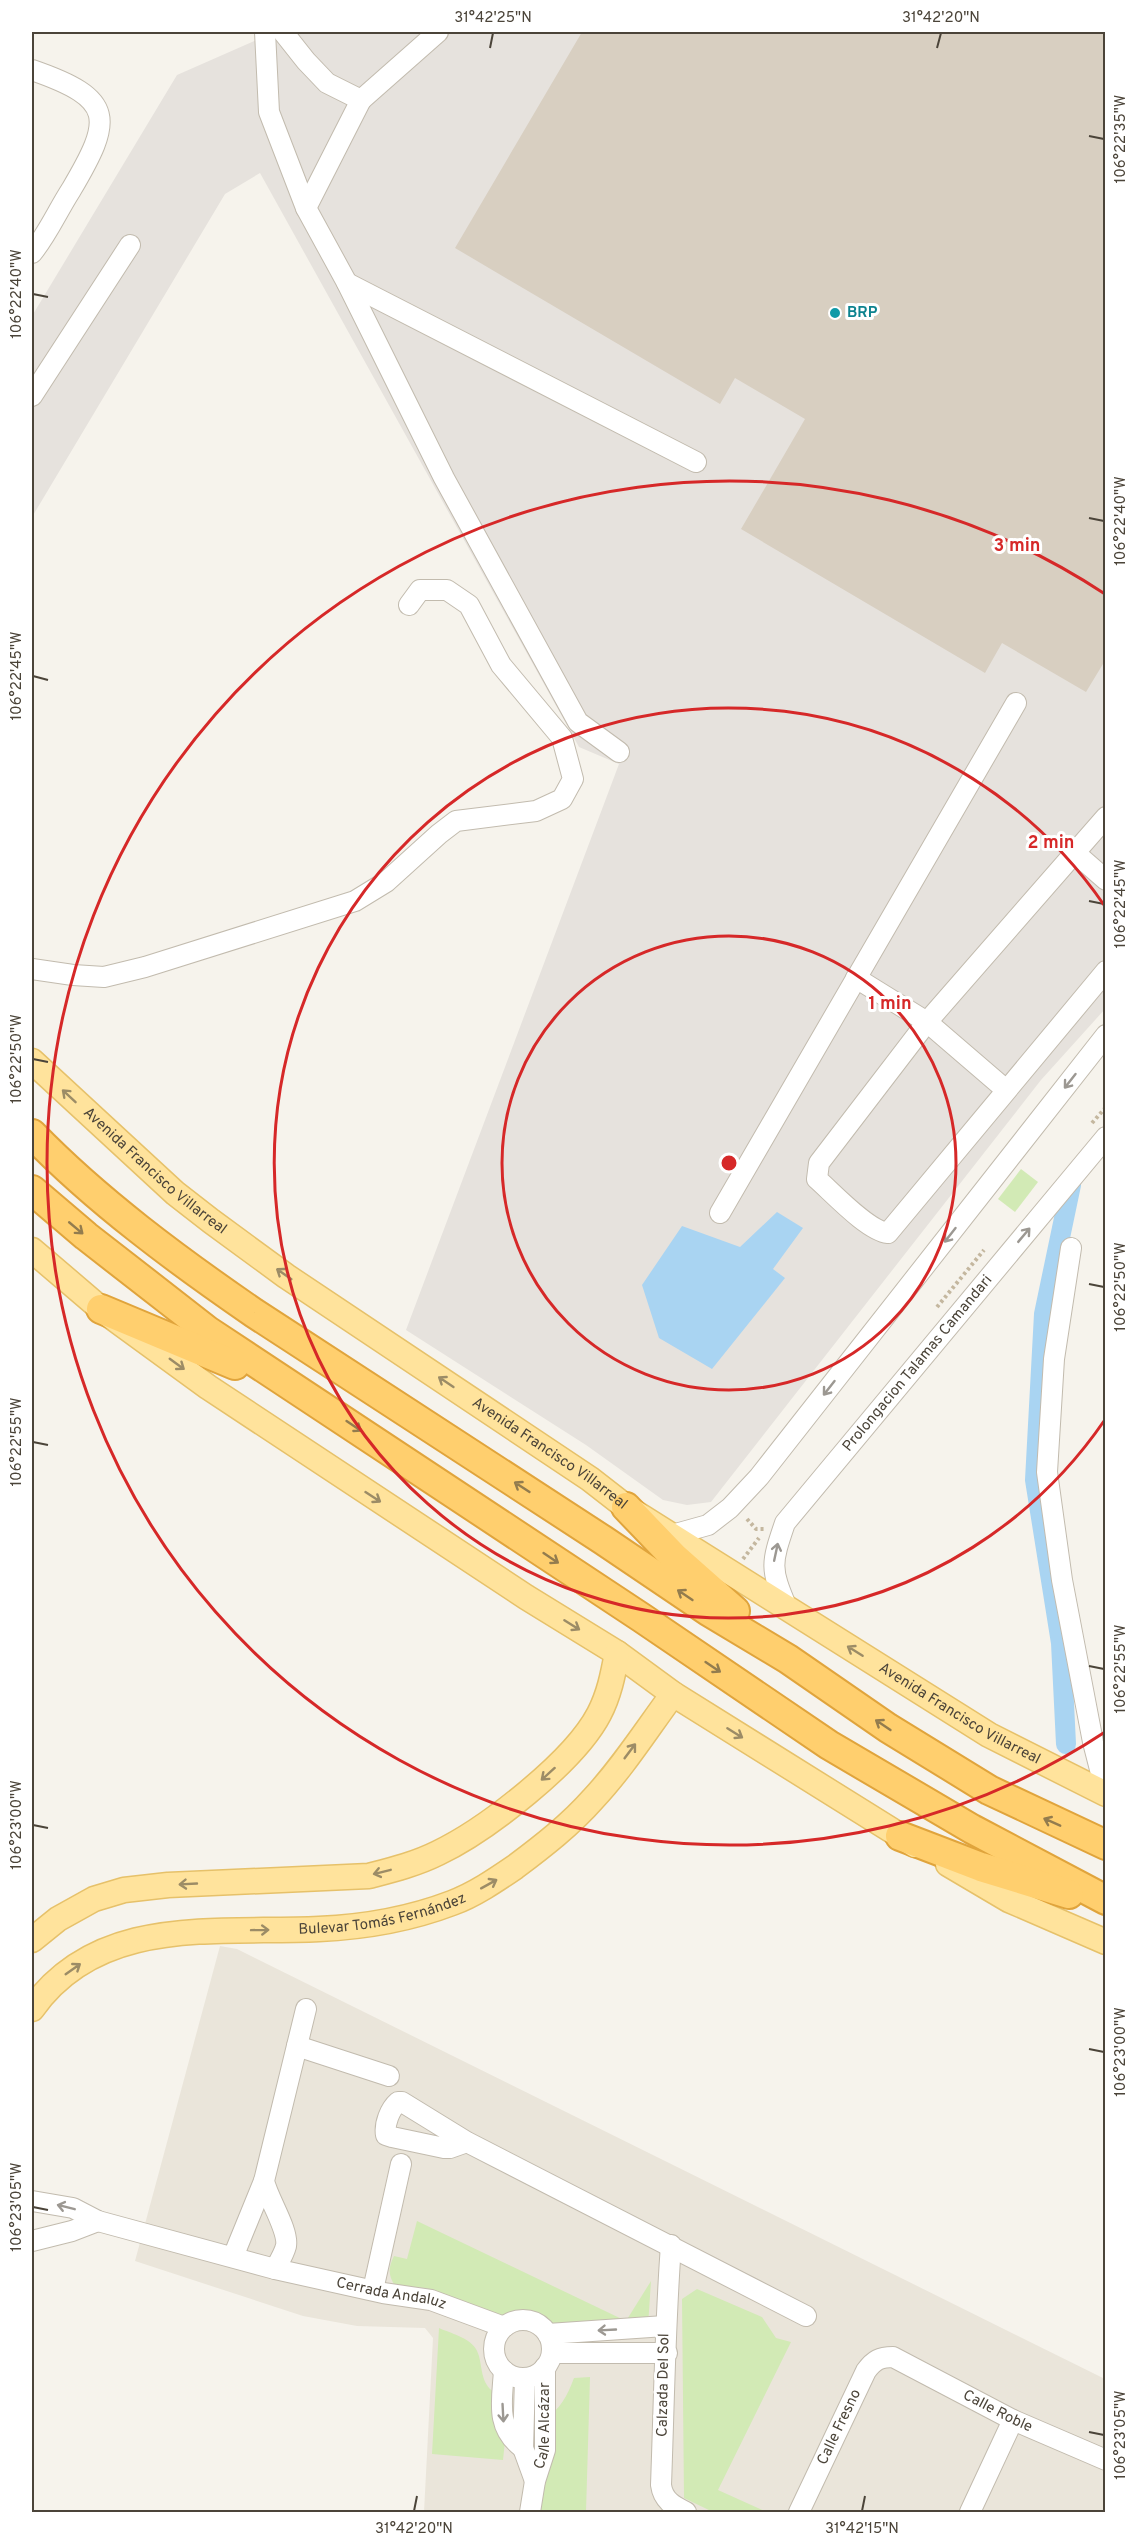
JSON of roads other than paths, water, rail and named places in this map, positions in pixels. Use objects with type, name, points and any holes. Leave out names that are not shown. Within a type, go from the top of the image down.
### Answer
[{"type":"highway","points":[[32,1134],[105,1200],[198,1275],[708,1611],[788,1659],[888,1728],[989,1790],[1043,1818],[1106,1845]]},
{"type":"highway","points":[[32,1190],[86,1236],[208,1331],[322,1404],[829,1745],[972,1829],[1106,1902]]},
{"type":"highway","points":[[101,1309],[212,1354],[322,1404]]},
{"type":"highway","points":[[626,1507],[674,1557],[788,1659]]},
{"type":"highway","points":[[900,1836],[981,1867],[1106,1902]]},
{"type":"main road","name":"Avenida Francisco Villarreal","points":[[32,1060],[175,1193],[286,1276],[590,1479],[626,1507],[989,1735],[1106,1794]]},
{"type":"main road","points":[[32,1250],[101,1309],[208,1387],[309,1455],[617,1653],[673,1694],[900,1836],[1009,1900],[1106,1942]]},
{"type":"main road","points":[[32,1940],[67,1914],[94,1899],[124,1890],[168,1885],[369,1876],[438,1853],[471,1833],[541,1781],[579,1743],[598,1716],[611,1687],[617,1653]]},
{"type":"main road","name":"Bulevar Tomás Fernández","points":[[32,2009],[57,1979],[81,1963],[111,1948],[148,1936],[189,1931],[320,1929],[359,1926],[398,1920],[454,1903],[498,1879],[557,1834],[594,1798],[673,1694]]},
{"type":"street","points":[[265,32],[269,112],[306,208],[347,283],[444,478],[578,722],[619,752]]},
{"type":"street","points":[[283,32],[327,83],[361,100]]},
{"type":"street","points":[[306,208],[361,100],[438,32]]},
{"type":"street","points":[[32,70],[62,80],[83,92],[99,114],[100,129],[91,156],[32,253]]},
{"type":"street","points":[[32,396],[130,245]]},
{"type":"street","points":[[347,283],[696,462]]},
{"type":"street","points":[[32,969],[104,977],[145,967],[355,901],[386,882],[456,821],[536,811],[562,799],[573,778],[562,738],[501,665],[469,605],[447,590],[420,590],[409,605]]},
{"type":"street","points":[[720,1213],[1017,703]]},
{"type":"street","points":[[562,738],[578,722]]},
{"type":"street","points":[[1106,818],[927,1022],[819,1163],[817,1179],[861,1218],[881,1232],[888,1233],[1005,1089],[1106,971]]},
{"type":"street","points":[[1074,852],[1106,880]]},
{"type":"street","points":[[856,978],[927,1022],[1005,1089]]},
{"type":"street","points":[[672,1535],[708,1525],[730,1508],[759,1477],[1106,1035]]},
{"type":"street","name":"Prolongacion Talamas Camandari","points":[[787,1608],[775,1580],[774,1556],[785,1523],[1106,1137]]},
{"type":"street","points":[[1071,1248],[1054,1359],[1047,1472],[1062,1580],[1093,1742],[1106,1794]]},
{"type":"street","points":[[233,2257],[264,2181],[306,2009]]},
{"type":"street","points":[[297,2046],[389,2076]]},
{"type":"street","points":[[467,2142],[806,2316]]},
{"type":"street","points":[[373,2290],[401,2164]]},
{"type":"street","points":[[264,2181],[268,2197],[285,2233],[286,2246],[275,2269]]},
{"type":"street","name":"Cerrada Andaluz","points":[[32,2201],[73,2208],[98,2221],[275,2269],[443,2303],[504,2326]]},
{"type":"street","points":[[32,2241],[72,2231],[98,2221]]},
{"type":"street","name":"Calzada Del Sol","points":[[671,2245],[665,2326],[667,2353],[662,2492],[667,2501],[686,2512]]},
{"type":"street","points":[[549,2360],[548,2334],[542,2326],[522,2319],[504,2326],[494,2344],[497,2363],[504,2371],[510,2375],[525,2378],[533,2376],[549,2360],[667,2353]]},
{"type":"street","points":[[548,2334],[665,2326]]},
{"type":"street","name":"Calle Roble","points":[[893,2357],[1012,2420],[1106,2460]]},
{"type":"street","name":"Calle Fresno","points":[[799,2512],[866,2371],[877,2359],[893,2357]]},
{"type":"street","name":"Calle Alcázar","points":[[530,2512],[534,2481],[545,2450],[549,2360]]},
{"type":"street","name":"Calle Alcázar","points":[[504,2371],[502,2407],[505,2430],[512,2440],[523,2448]]},
{"type":"street","name":"Calle Alcázar","points":[[525,2378],[523,2448],[534,2481]]},
{"type":"street","points":[[970,2512],[1012,2420]]},
{"type":"water","points":[[777,1212],[803,1228],[773,1269],[785,1278],[712,1369],[659,1338],[642,1285],[682,1226],[740,1247]]},
{"type":"waterway","points":[[1066,1744],[1061,1643],[1035,1480],[1044,1314],[1071,1185]]},
{"type":"place","name":"BRP","points":[[835,313]]}]
